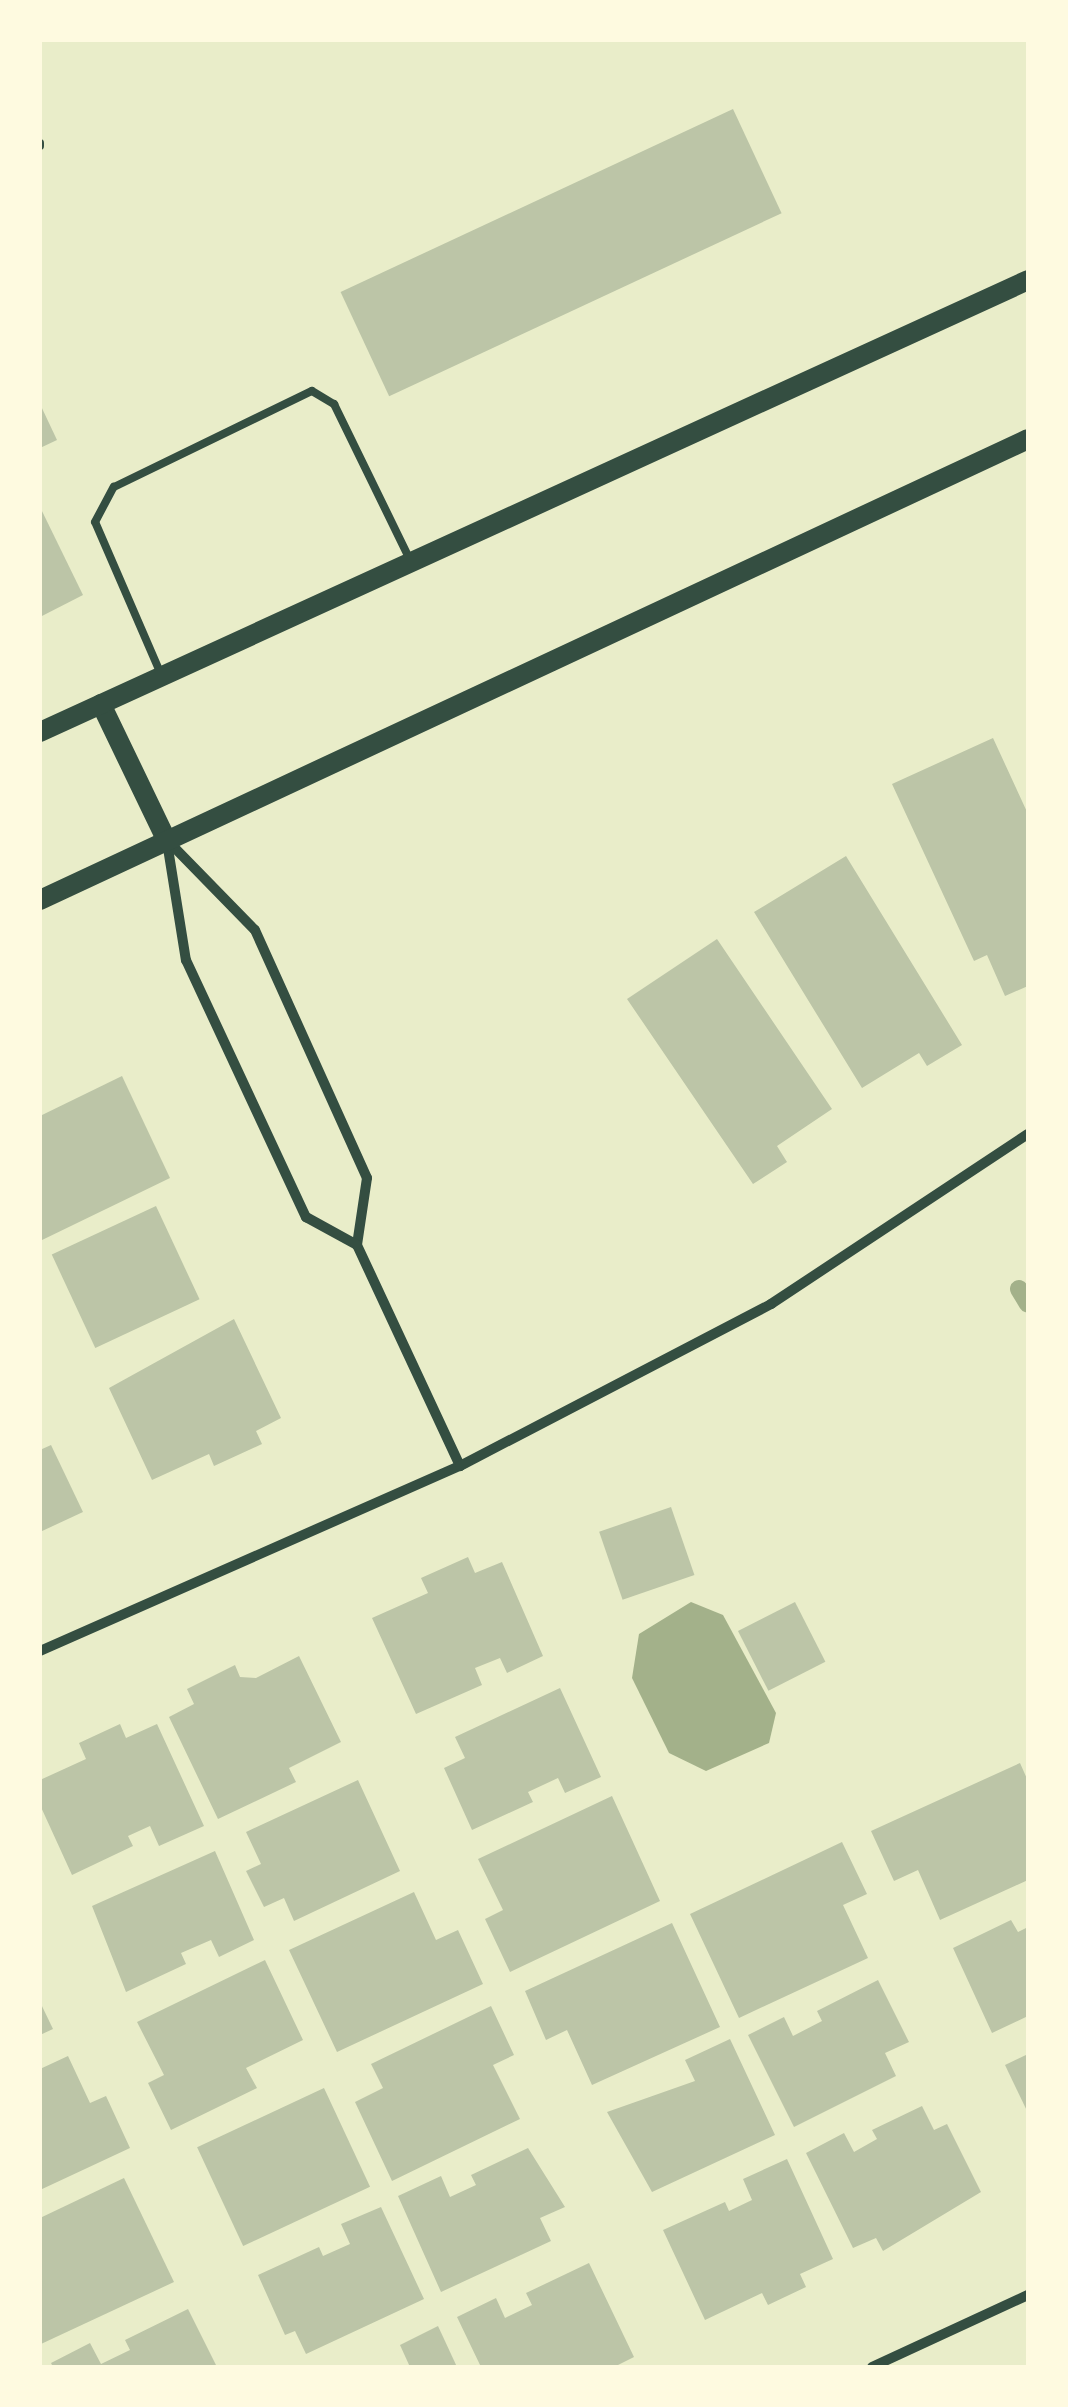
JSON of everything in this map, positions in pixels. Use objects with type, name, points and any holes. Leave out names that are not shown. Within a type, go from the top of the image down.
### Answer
[{"type":"main road","points":[[40,732],[1028,280]]},
{"type":"main road","points":[[40,900],[1028,439]]},
{"type":"main road","points":[[100,704],[167,841]]},
{"type":"street","points":[[167,841],[186,960],[306,1217],[357,1245]]},
{"type":"street","points":[[167,841],[255,930],[367,1178],[357,1245],[460,1466]]},
{"type":"street","points":[[40,1650],[460,1466],[770,1304],[1028,1134]]},
{"type":"street","points":[[872,2367],[1028,2294]]},
{"type":"lane","points":[[162,676],[95,522],[114,487],[312,391],[334,404],[412,564]]},
{"type":"shaded area","points":[[691,1602],[723,1615],[776,1713],[769,1743],[706,1771],[669,1753],[632,1678],[639,1634]]},
{"type":"building","points":[[733,109],[782,213],[389,396],[341,292]]},
{"type":"building","points":[[40,404],[57,440],[40,448]]},
{"type":"building","points":[[40,507],[83,595],[40,617]]},
{"type":"building","points":[[993,738],[1028,814],[1028,986],[1005,996],[987,955],[974,961],[892,784]]},
{"type":"building","points":[[846,856],[962,1045],[927,1066],[919,1053],[862,1088],[754,912]]},
{"type":"building","points":[[717,939],[832,1109],[777,1146],[787,1162],[753,1184],[627,999]]},
{"type":"building","points":[[122,1076],[170,1178],[40,1241],[40,1116]]},
{"type":"building","points":[[156,1206],[200,1299],[95,1348],[52,1255]]},
{"type":"building","points":[[234,1319],[281,1418],[256,1431],[262,1444],[214,1466],[209,1454],[152,1480],[109,1388]]},
{"type":"building","points":[[51,1445],[83,1512],[40,1532],[40,1450]]},
{"type":"building","points":[[671,1507],[694,1575],[623,1600],[599,1532]]},
{"type":"building","points":[[468,1557],[475,1573],[502,1562],[543,1656],[507,1673],[500,1658],[475,1668],[482,1685],[416,1714],[372,1618],[428,1593],[421,1578]]},
{"type":"building","points":[[795,1602],[825,1662],[768,1691],[738,1631]]},
{"type":"building","points":[[299,1656],[341,1742],[289,1768],[296,1782],[218,1819],[169,1717],[194,1704],[187,1689],[235,1665],[240,1677],[256,1678]]},
{"type":"building","points":[[560,1688],[601,1777],[565,1793],[558,1778],[528,1792],[533,1802],[472,1830],[444,1768],[465,1758],[455,1737]]},
{"type":"building","points":[[120,1724],[126,1738],[157,1724],[204,1826],[159,1846],[150,1826],[128,1836],[133,1846],[72,1875],[40,1805],[40,1780],[86,1759],[79,1743]]},
{"type":"building","points":[[1020,1763],[1028,1781],[1028,1880],[940,1920],[918,1870],[894,1881],[871,1831]]},
{"type":"building","points":[[358,1780],[400,1871],[294,1921],[284,1898],[264,1907],[246,1871],[261,1864],[246,1832]]},
{"type":"building","points":[[612,1796],[660,1901],[510,1972],[485,1919],[503,1910],[478,1859]]},
{"type":"building","points":[[842,1842],[867,1894],[843,1905],[868,1958],[739,2018],[690,1914]]},
{"type":"building","points":[[215,1851],[254,1940],[219,1957],[211,1940],[181,1953],[186,1964],[126,1992],[92,1906]]},
{"type":"building","points":[[414,1892],[436,1940],[458,1930],[483,1984],[337,2052],[289,1950]]},
{"type":"building","points":[[1011,1920],[1018,1932],[1028,1927],[1028,2016],[992,2033],[953,1948]]},
{"type":"building","points":[[672,1923],[720,2027],[592,2085],[567,2030],[546,2040],[525,1991]]},
{"type":"building","points":[[265,1960],[303,2040],[246,2068],[257,2088],[171,2130],[148,2083],[164,2075],[137,2022]]},
{"type":"building","points":[[878,1980],[909,2042],[885,2053],[896,2076],[794,2127],[748,2035],[784,2017],[793,2036],[822,2021],[817,2011]]},
{"type":"building","points":[[40,2002],[53,2029],[40,2035]]},
{"type":"building","points":[[491,2006],[514,2055],[493,2065],[520,2119],[392,2181],[355,2102],[383,2088],[371,2064]]},
{"type":"building","points":[[730,2039],[775,2135],[652,2192],[607,2112],[695,2081],[685,2060]]},
{"type":"building","points":[[1028,2054],[1028,2113],[1005,2065]]},
{"type":"building","points":[[68,2056],[90,2103],[106,2096],[130,2148],[40,2190],[40,2069]]},
{"type":"building","points":[[324,2088],[370,2187],[243,2246],[197,2147]]},
{"type":"building","points":[[922,2106],[934,2130],[947,2124],[981,2192],[883,2251],[876,2238],[853,2248],[806,2153],[844,2133],[854,2152],[877,2139],[872,2130]]},
{"type":"building","points":[[528,2148],[565,2207],[540,2218],[551,2241],[441,2292],[398,2196],[441,2176],[450,2197],[476,2185],[471,2175]]},
{"type":"building","points":[[787,2159],[833,2259],[800,2274],[806,2287],[768,2305],[762,2293],[705,2320],[663,2230],[725,2202],[729,2211],[752,2200],[743,2179]]},
{"type":"building","points":[[124,2178],[174,2282],[41,2344],[40,2218]]},
{"type":"building","points":[[381,2207],[424,2299],[306,2354],[295,2331],[285,2335],[258,2275],[319,2247],[323,2256],[350,2244],[341,2224]]},
{"type":"building","points":[[589,2263],[634,2357],[614,2367],[481,2367],[457,2317],[496,2298],[505,2318],[532,2305],[526,2293]]},
{"type":"building","points":[[188,2309],[217,2367],[53,2367],[51,2363],[90,2343],[101,2364],[130,2350],[125,2340]]},
{"type":"building","points":[[438,2326],[457,2367],[410,2367],[400,2345]]},
{"type":"waterway","points":[[1019,1289],[1028,1304]]}]
